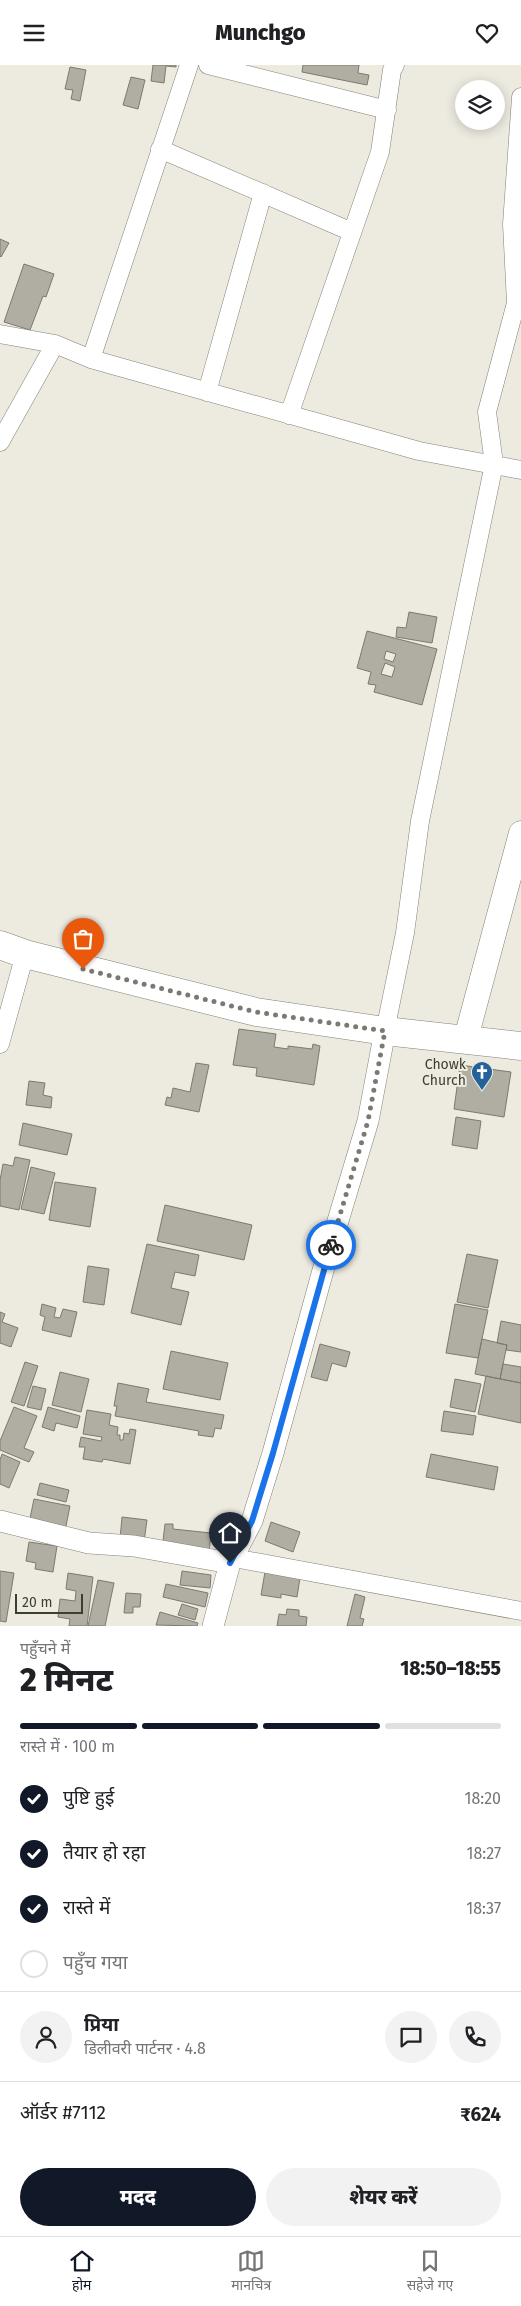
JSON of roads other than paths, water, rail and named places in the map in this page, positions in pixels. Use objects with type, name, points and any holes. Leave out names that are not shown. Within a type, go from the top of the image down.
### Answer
[{"type":"main road","points":[[466,1038],[521,833]]},
{"type":"main road","points":[[0,945],[25,954],[256,1012],[385,1031],[521,1045]]},
{"type":"street","points":[[91,359],[189,65]]},
{"type":"street","points":[[208,65],[386,110]]},
{"type":"street","points":[[289,415],[380,151],[392,70],[395,65]]},
{"type":"street","points":[[213,1626],[232,1560],[252,1521],[273,1453],[322,1274],[368,1121],[405,933],[420,821],[494,464],[486,412],[516,303],[512,224],[521,97]]},
{"type":"street","points":[[160,149],[352,232]]},
{"type":"street","points":[[208,392],[263,193]]},
{"type":"street","points":[[0,334],[56,344],[91,359],[419,451],[521,470]]},
{"type":"street","points":[[0,442],[56,344]]},
{"type":"street","points":[[0,1045],[25,954]]},
{"type":"street","points":[[0,1521],[89,1543],[134,1546],[232,1560],[521,1611]]},
{"type":"place","name":"Chowk Church","points":[[482,1091]]}]
